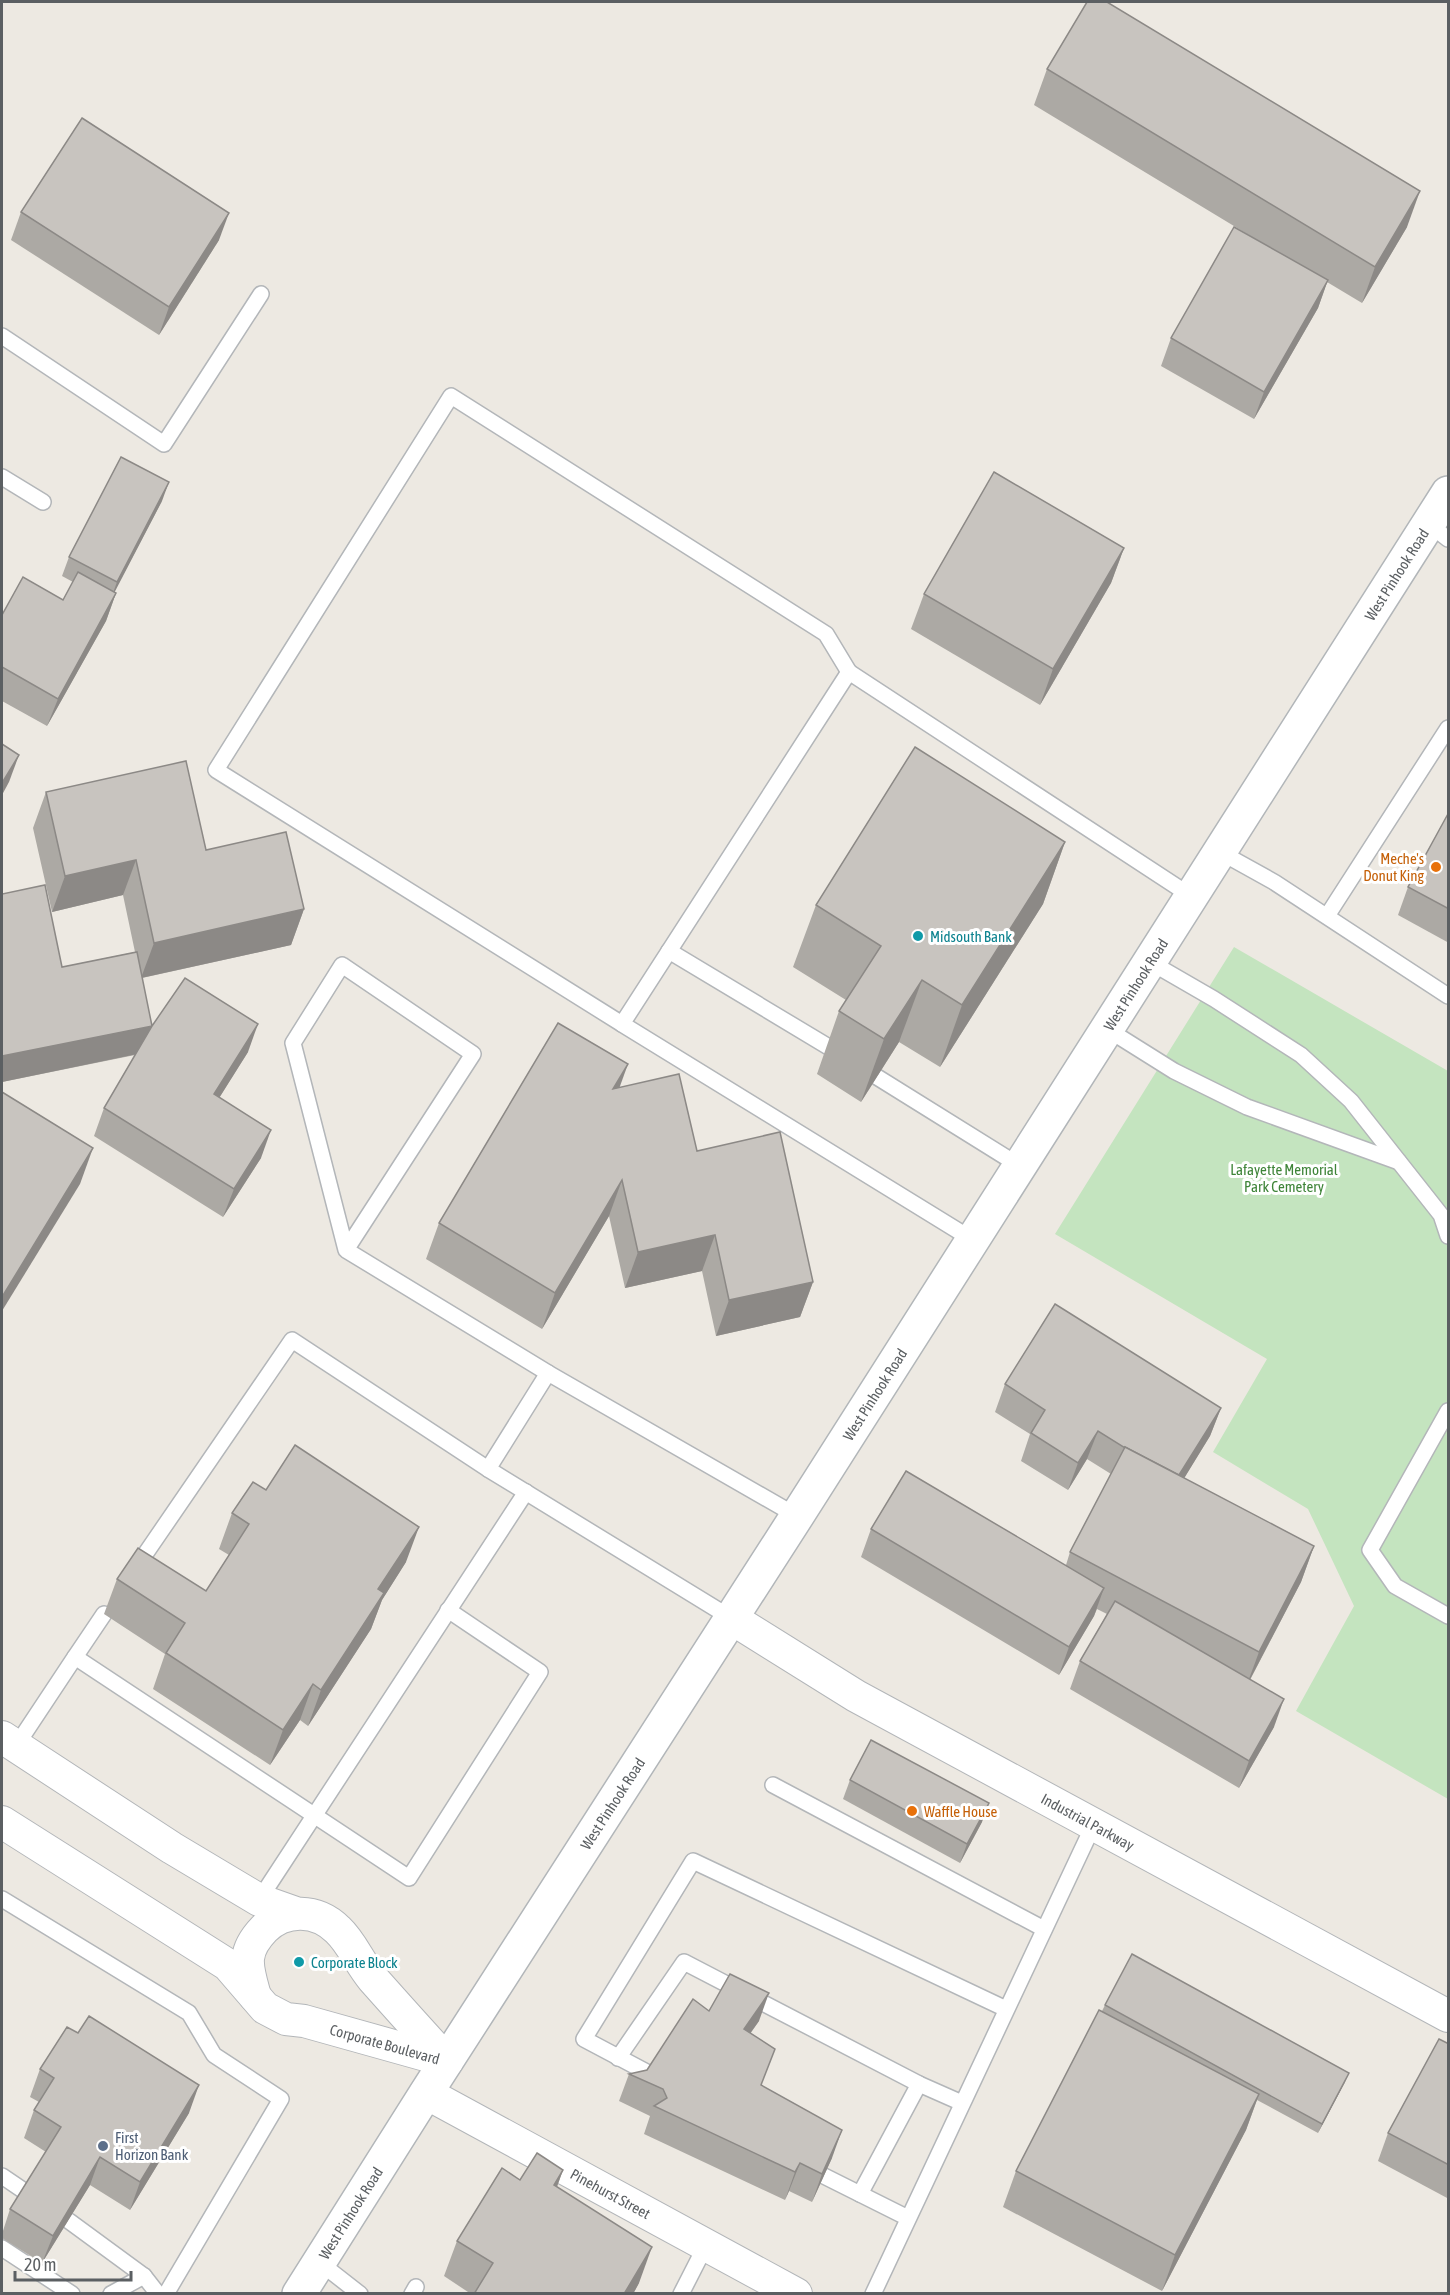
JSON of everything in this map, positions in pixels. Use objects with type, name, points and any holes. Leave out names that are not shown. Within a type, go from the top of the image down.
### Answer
[{"type":"main road","name":"West Pinhook Road","points":[[299,2294],[798,1516],[1191,896],[1439,531],[1449,493]]},
{"type":"street","name":"Industrial Parkway","points":[[731,1618],[856,1696],[1449,2016]]},
{"type":"street","name":"Corporate Boulevard","points":[[9,1742],[172,1848],[259,1900],[293,1912],[317,1917],[338,1930],[370,1976],[447,2061]]},
{"type":"street","name":"Corporate Boulevard","points":[[2,1822],[228,1965],[265,2008],[286,2019],[304,2021],[447,2061]]},
{"type":"street","points":[[255,1996],[246,1964],[254,1940],[270,1923],[293,1912]]},
{"type":"street","name":"Pinehurst Street","points":[[426,2093],[796,2294]]},
{"type":"lane","points":[[2,336],[164,444],[261,294]]},
{"type":"lane","points":[[973,1240],[216,770],[451,396],[826,634],[849,672],[1191,896]]},
{"type":"lane","points":[[2,477],[43,502]]},
{"type":"lane","points":[[622,1024],[849,672]]},
{"type":"lane","points":[[1327,916],[1449,728]]},
{"type":"lane","points":[[1220,852],[1274,882],[1449,996]]},
{"type":"lane","points":[[669,951],[832,1049]]},
{"type":"lane","points":[[1150,962],[1214,999],[1301,1055],[1351,1101],[1442,1215],[1449,1236]]},
{"type":"lane","points":[[346,1250],[473,1054],[342,965],[293,1043],[346,1250],[548,1373],[798,1516]]},
{"type":"lane","points":[[1107,1029],[1174,1071],[1247,1107],[1398,1162]]},
{"type":"lane","points":[[877,1077],[1020,1166]]},
{"type":"lane","points":[[125,1584],[291,1340],[488,1469],[731,1618]]},
{"type":"lane","points":[[488,1469],[548,1373]]},
{"type":"lane","points":[[1449,1412],[1370,1550],[1395,1586],[1449,1616]]},
{"type":"lane","points":[[259,1900],[526,1492]]},
{"type":"lane","points":[[75,1657],[409,1878],[540,1672],[448,1610]]},
{"type":"lane","points":[[9,1742],[75,1657],[104,1614]]},
{"type":"lane","points":[[773,1785],[1044,1929]]},
{"type":"lane","points":[[873,2294],[1094,1824]]},
{"type":"lane","points":[[652,2075],[584,2039],[693,1861],[1006,2009]]},
{"type":"lane","points":[[2,1899],[189,2013],[214,2055],[281,2099],[166,2294]]},
{"type":"lane","points":[[618,2058],[684,1962],[920,2084],[962,2103]]},
{"type":"lane","points":[[860,2194],[920,2084]]},
{"type":"lane","points":[[2,2176],[27,2193]]},
{"type":"lane","points":[[824,2176],[908,2218]]},
{"type":"lane","points":[[69,2221],[144,2276],[158,2294]]},
{"type":"lane","points":[[681,2294],[706,2245]]},
{"type":"lane","points":[[2,2248],[72,2294]]},
{"type":"lane","points":[[319,2262],[360,2294]]},
{"type":"lane","points":[[111,2294],[144,2276]]},
{"type":"green space","name":"Lafayette Memorial Park Cemetery","points":[[1234,947],[1448,1071],[1448,1799],[1296,1711],[1354,1606],[1308,1509],[1213,1452],[1267,1359],[1055,1234]]},
{"type":"building","points":[[1087,2],[1107,2],[1420,191],[1375,267],[1047,69]]},
{"type":"building","points":[[82,118],[229,213],[169,307],[21,212]]},
{"type":"building","points":[[1234,227],[1328,280],[1264,392],[1171,338]]},
{"type":"building","points":[[121,457],[169,482],[117,582],[69,557]]},
{"type":"building","points":[[994,472],[1124,548],[1053,669],[924,594]]},
{"type":"building","points":[[78,572],[116,593],[58,699],[2,667],[2,615],[23,577],[63,600]]},
{"type":"building","points":[[2,744],[19,755],[2,783]]},
{"type":"building","name":"Midsouth Bank","points":[[915,747],[1065,842],[962,1005],[922,980],[884,1039],[839,1011],[881,946],[816,905]]},
{"type":"building","points":[[186,761],[206,850],[286,832],[304,909],[154,943],[136,860],[65,876],[46,792]]},
{"type":"building","points":[[1449,812],[1449,909],[1408,887]]},
{"type":"building","points":[[45,885],[62,967],[137,952],[152,1026],[2,1056],[2,894]]},
{"type":"building","points":[[185,978],[258,1024],[214,1094],[271,1130],[234,1189],[104,1108],[152,1026]]},
{"type":"building","points":[[558,1023],[628,1064],[613,1089],[679,1074],[697,1151],[780,1132],[813,1282],[729,1300],[715,1235],[638,1252],[622,1180],[555,1293],[439,1223]]},
{"type":"building","points":[[2,1092],[93,1148],[2,1297]]},
{"type":"building","points":[[1055,1304],[1221,1408],[1179,1475],[1125,1448],[1098,1431],[1078,1463],[1031,1433],[1045,1410],[1005,1384]]},
{"type":"building","points":[[295,1445],[419,1527],[378,1589],[384,1593],[321,1690],[313,1684],[283,1730],[166,1653],[185,1623],[117,1579],[138,1548],[206,1591],[249,1524],[232,1513],[253,1482],[266,1490]]},
{"type":"building","points":[[1125,1447],[1314,1546],[1259,1652],[1070,1552]]},
{"type":"building","points":[[906,1471],[1104,1588],[1069,1647],[871,1529]]},
{"type":"building","points":[[1115,1601],[1284,1699],[1249,1761],[1080,1661]]},
{"type":"building","points":[[871,1740],[989,1803],[967,1844],[850,1780]]},
{"type":"building","points":[[1132,1954],[1349,2073],[1322,2124],[1105,2005]]},
{"type":"building","points":[[730,1974],[769,1993],[744,2029],[775,2049],[761,2085],[842,2130],[822,2174],[800,2163],[795,2172],[654,2106],[667,2098],[663,2089],[629,2074],[647,2070],[693,1999],[709,2011]]},
{"type":"building","points":[[1099,2010],[1259,2094],[1175,2255],[1016,2171]]},
{"type":"building","name":"First Horizon Bank","points":[[89,2016],[199,2085],[140,2182],[100,2157],[53,2236],[10,2209],[61,2127],[34,2110],[54,2078],[40,2069],[67,2027],[78,2033]]},
{"type":"building","points":[[1439,2039],[1449,2044],[1449,2165],[1388,2133]]},
{"type":"building","points":[[537,2153],[563,2170],[554,2185],[652,2247],[624,2294],[474,2294],[493,2263],[457,2241],[502,2168],[520,2180]]},
{"type":"place","name":"Meche's Donut King","points":[[1436,867]]},
{"type":"place","name":"Midsouth Bank","points":[[918,936]]},
{"type":"place","name":"Waffle House","points":[[912,1811]]},
{"type":"place","name":"Corporate Block","points":[[299,1962]]},
{"type":"place","name":"First Horizon Bank","points":[[103,2146]]}]
